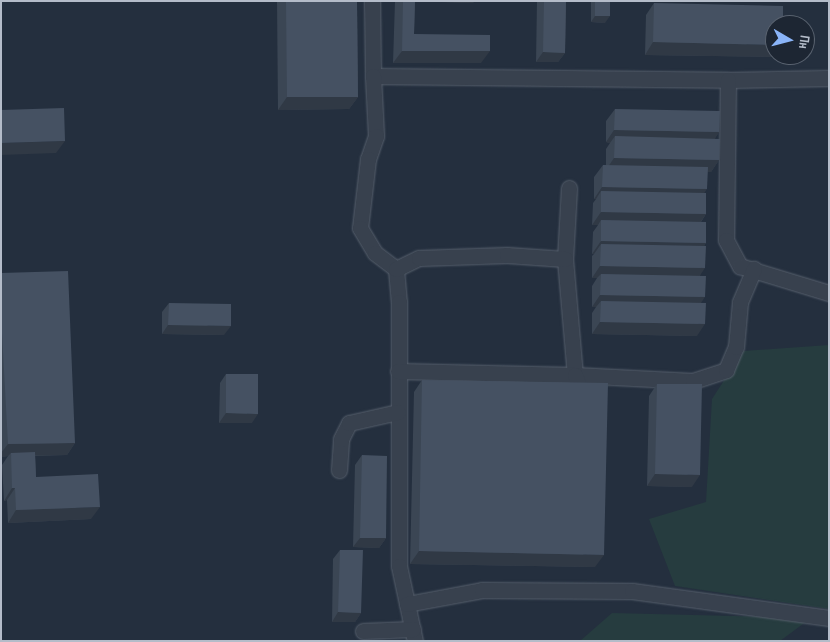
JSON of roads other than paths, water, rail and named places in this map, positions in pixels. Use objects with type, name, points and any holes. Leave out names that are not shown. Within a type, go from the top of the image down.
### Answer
[{"type":"street","points":[[363,631],[414,635],[399,566],[396,270],[375,253],[360,228],[368,159],[376,136],[372,1]]},
{"type":"street","points":[[373,76],[728,80],[829,78]]},
{"type":"street","points":[[728,80],[726,240],[740,266],[829,293]]},
{"type":"street","points":[[569,188],[565,259],[575,375],[580,389]]},
{"type":"street","points":[[396,270],[419,258],[507,255],[565,259]]},
{"type":"street","points":[[398,371],[483,381],[542,381],[575,375],[693,380],[726,370],[736,347],[740,302],[754,269]]},
{"type":"street","points":[[339,470],[341,439],[350,423],[398,412]]},
{"type":"street","points":[[407,604],[482,590],[632,591],[829,618]]}]
